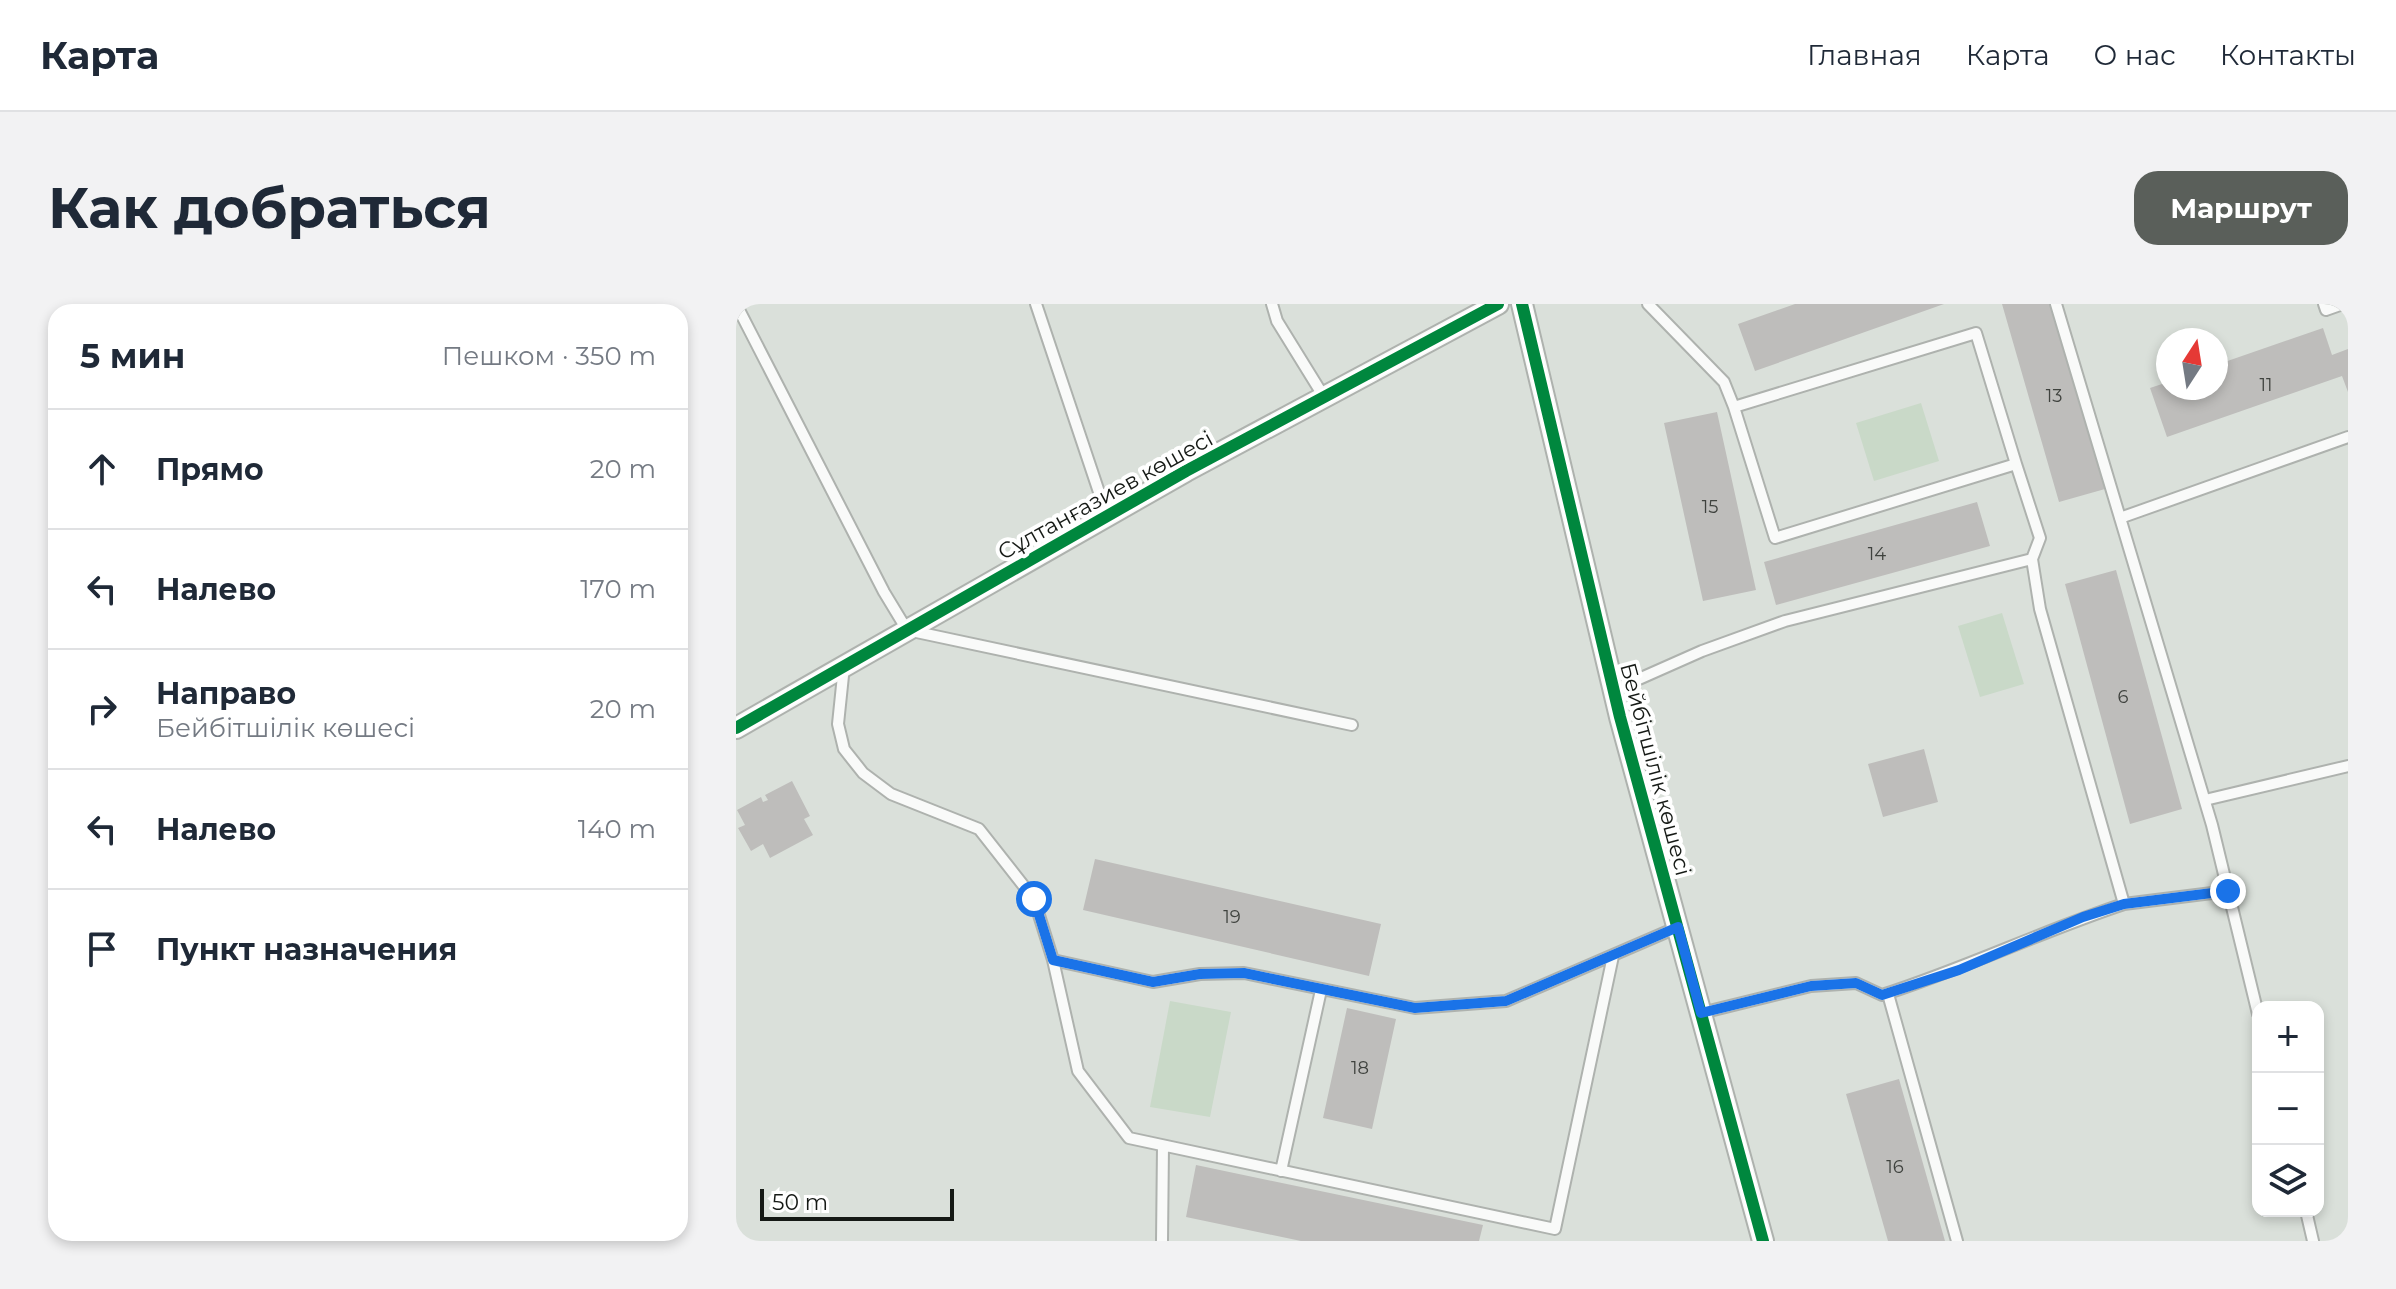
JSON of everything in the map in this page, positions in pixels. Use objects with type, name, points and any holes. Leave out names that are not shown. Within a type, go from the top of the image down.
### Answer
[{"type":"street","name":"Сұлтанғазиев көшесі","points":[[736,728],[1107,516],[1498,304]]},
{"type":"street","name":"Бейбітшілік көшесі","points":[[1522,304],[1614,690],[1763,1241]]},
{"type":"lane","points":[[736,304],[884,592],[907,630],[1352,725]]},
{"type":"lane","points":[[1036,304],[1107,516]]},
{"type":"lane","points":[[1272,304],[1277,321],[1324,397]]},
{"type":"lane","points":[[1648,304],[1724,382],[1775,538],[2016,464]]},
{"type":"lane","points":[[2056,304],[2205,800],[2255,1001]]},
{"type":"lane","points":[[2324,304],[2326,310],[2343,304]]},
{"type":"lane","points":[[1734,407],[1976,333],[2040,538],[2032,559],[2040,609],[2124,904]]},
{"type":"lane","points":[[2120,518],[2348,437]]},
{"type":"lane","points":[[1614,690],[1702,651],[1785,621],[2032,559]]},
{"type":"lane","points":[[844,666],[838,724],[844,749],[863,773],[891,794],[979,829],[1034,899],[1053,960],[1078,1071],[1129,1138],[1555,1229],[1613,956]]},
{"type":"lane","points":[[2205,800],[2348,766]]},
{"type":"lane","points":[[1701,1013],[1811,986],[1856,983],[1882,995],[1888,994],[1959,970],[2083,917],[2124,904],[2228,891]]},
{"type":"lane","points":[[1053,960],[1153,982],[1200,974],[1244,973],[1415,1008],[1506,1001],[1678,927]]},
{"type":"lane","points":[[1281,1171],[1321,990]]},
{"type":"lane","points":[[1888,994],[1957,1241]]},
{"type":"lane","points":[[1162,1241],[1163,1146]]},
{"type":"lane","points":[[2307,1217],[2313,1241]]},
{"type":"green space","points":[[1921,403],[1939,461],[1874,481],[1856,423]]},
{"type":"green space","points":[[2002,613],[2024,684],[1980,697],[1958,626]]},
{"type":"green space","points":[[1170,1001],[1231,1012],[1210,1117],[1150,1107]]},
{"type":"building","points":[[1795,304],[1944,304],[1755,371],[1738,324]]},
{"type":"building","points":[[2002,304],[2052,304],[2105,489],[2059,502]]},
{"type":"building","points":[[2323,328],[2332,355],[2348,349],[2348,392],[2342,376],[2167,437],[2150,388],[2156,386],[2156,400],[2228,400],[2228,361]]},
{"type":"building","points":[[1717,412],[1756,590],[1703,601],[1664,423]]},
{"type":"building","points":[[1977,502],[1990,546],[1776,605],[1764,562]]},
{"type":"building","points":[[2116,570],[2182,809],[2130,824],[2065,584]]},
{"type":"building","points":[[1924,749],[1938,802],[1883,817],[1868,764]]},
{"type":"building","points":[[792,781],[810,816],[804,819],[813,835],[770,858],[763,844],[751,851],[738,828],[745,825],[737,810],[761,797],[763,802],[768,800],[765,795]]},
{"type":"building","points":[[1095,859],[1381,924],[1369,976],[1083,910]]},
{"type":"building","points":[[1347,1008],[1396,1019],[1372,1129],[1323,1118]]},
{"type":"building","points":[[1899,1079],[1945,1241],[1888,1241],[1846,1094]]},
{"type":"building","points":[[1196,1165],[1483,1225],[1479,1241],[1301,1241],[1186,1217]]},
{"type":"cycle path","points":[[736,728],[1186,471],[1498,304]]},
{"type":"cycle path","points":[[1522,304],[1620,717],[1763,1241]]},
{"type":"route","points":[[1034,899],[1053,960],[1153,982],[1200,974],[1244,973],[1415,1008],[1506,1001],[1678,927],[1701,1013],[1811,986],[1856,983],[1882,995],[1959,970],[2083,917],[2124,904],[2228,891]]}]
